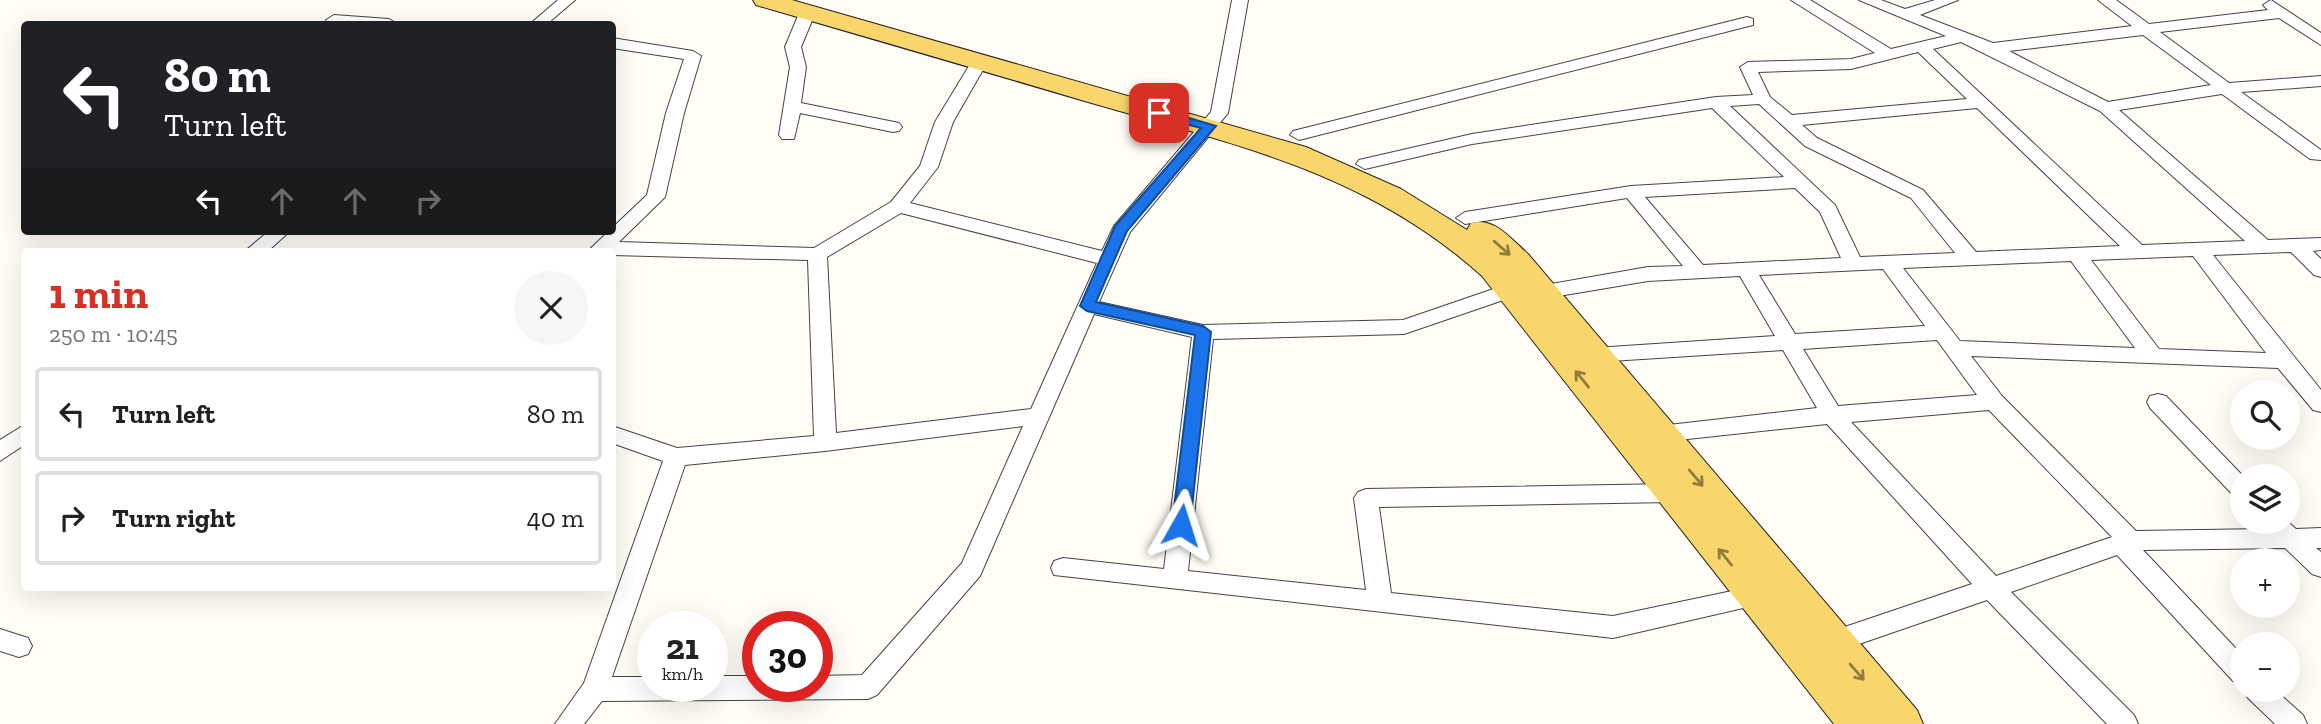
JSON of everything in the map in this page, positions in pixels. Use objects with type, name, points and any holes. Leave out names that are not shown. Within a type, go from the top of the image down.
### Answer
[{"type":"main road","points":[[765,0],[815,5],[1214,120],[1299,135],[1407,183],[1465,218],[1517,261],[1523,293],[1673,493],[1860,724]]},
{"type":"main road","points":[[815,5],[980,61],[1114,93]]},
{"type":"main road","points":[[1214,120],[1391,195],[1456,236],[1595,355],[1902,724]]},
{"type":"street","points":[[542,21],[567,0]]},
{"type":"street","points":[[595,689],[869,687],[971,569],[1121,230],[1214,120],[1240,0]]},
{"type":"street","points":[[1798,0],[1889,55]]},
{"type":"street","points":[[1867,0],[1991,48],[2106,107],[2264,247]]},
{"type":"street","points":[[1904,15],[1950,0]]},
{"type":"street","points":[[2106,0],[2319,157]]},
{"type":"street","points":[[2265,0],[2321,40]]},
{"type":"street","points":[[788,135],[798,67],[793,47],[815,5]]},
{"type":"street","points":[[1991,48],[2282,13]]},
{"type":"street","points":[[334,20],[348,21]]},
{"type":"street","points":[[1299,135],[1747,22]]},
{"type":"street","points":[[1962,37],[1851,64],[1748,67],[1763,100],[1811,142],[1916,194],[1970,259]]},
{"type":"street","points":[[603,248],[656,197],[675,113],[693,56],[616,44]]},
{"type":"street","points":[[1922,47],[2138,252]]},
{"type":"street","points":[[616,250],[817,254],[898,206],[929,167],[944,122],[980,61]]},
{"type":"street","points":[[2106,107],[2225,88],[2321,81]]},
{"type":"street","points":[[1365,164],[1472,139],[1716,102],[1763,100]]},
{"type":"street","points":[[1716,102],[1828,209],[1854,264]]},
{"type":"street","points":[[1788,121],[1981,103]]},
{"type":"street","points":[[792,106],[893,128]]},
{"type":"street","points":[[1465,218],[1631,192],[1800,182]]},
{"type":"street","points":[[1631,192],[1698,271]]},
{"type":"street","points":[[898,206],[1108,259]]},
{"type":"street","points":[[259,248],[276,235]]},
{"type":"street","points":[[1087,306],[1203,332],[1404,327],[1523,293],[1648,274],[2321,244]]},
{"type":"street","points":[[2296,246],[2321,270]]},
{"type":"street","points":[[2199,250],[2284,361],[2321,404]]},
{"type":"street","points":[[817,254],[825,443]]},
{"type":"street","points":[[2077,254],[2154,356]]},
{"type":"street","points":[[1888,262],[1956,348],[1994,402],[2126,542],[2230,659]]},
{"type":"street","points":[[1746,269],[1792,342],[1832,415],[1991,588],[2125,724]]},
{"type":"street","points":[[1175,580],[1203,332]]},
{"type":"street","points":[[1595,355],[1941,332]]},
{"type":"street","points":[[1956,348],[2284,361]]},
{"type":"street","points":[[1660,434],[1832,415],[1994,402]]},
{"type":"street","points":[[2158,402],[2230,477]]},
{"type":"street","points":[[616,435],[676,457],[825,443],[1039,415]]},
{"type":"street","points":[[0,452],[21,435]]},
{"type":"street","points":[[568,724],[595,689],[676,457]]},
{"type":"street","points":[[1380,602],[1366,498],[1673,493]]},
{"type":"street","points":[[1802,654],[2126,542],[2230,534]]},
{"type":"street","points":[[2285,534],[2321,567]]},
{"type":"street","points":[[2300,534],[2321,538]]},
{"type":"street","points":[[1063,568],[1613,628],[1756,596]]},
{"type":"street","points":[[2271,702],[2294,724]]},
{"type":"route","points":[[1159,113],[1209,126],[1121,230],[1087,306],[1203,332],[1181,525]]}]
